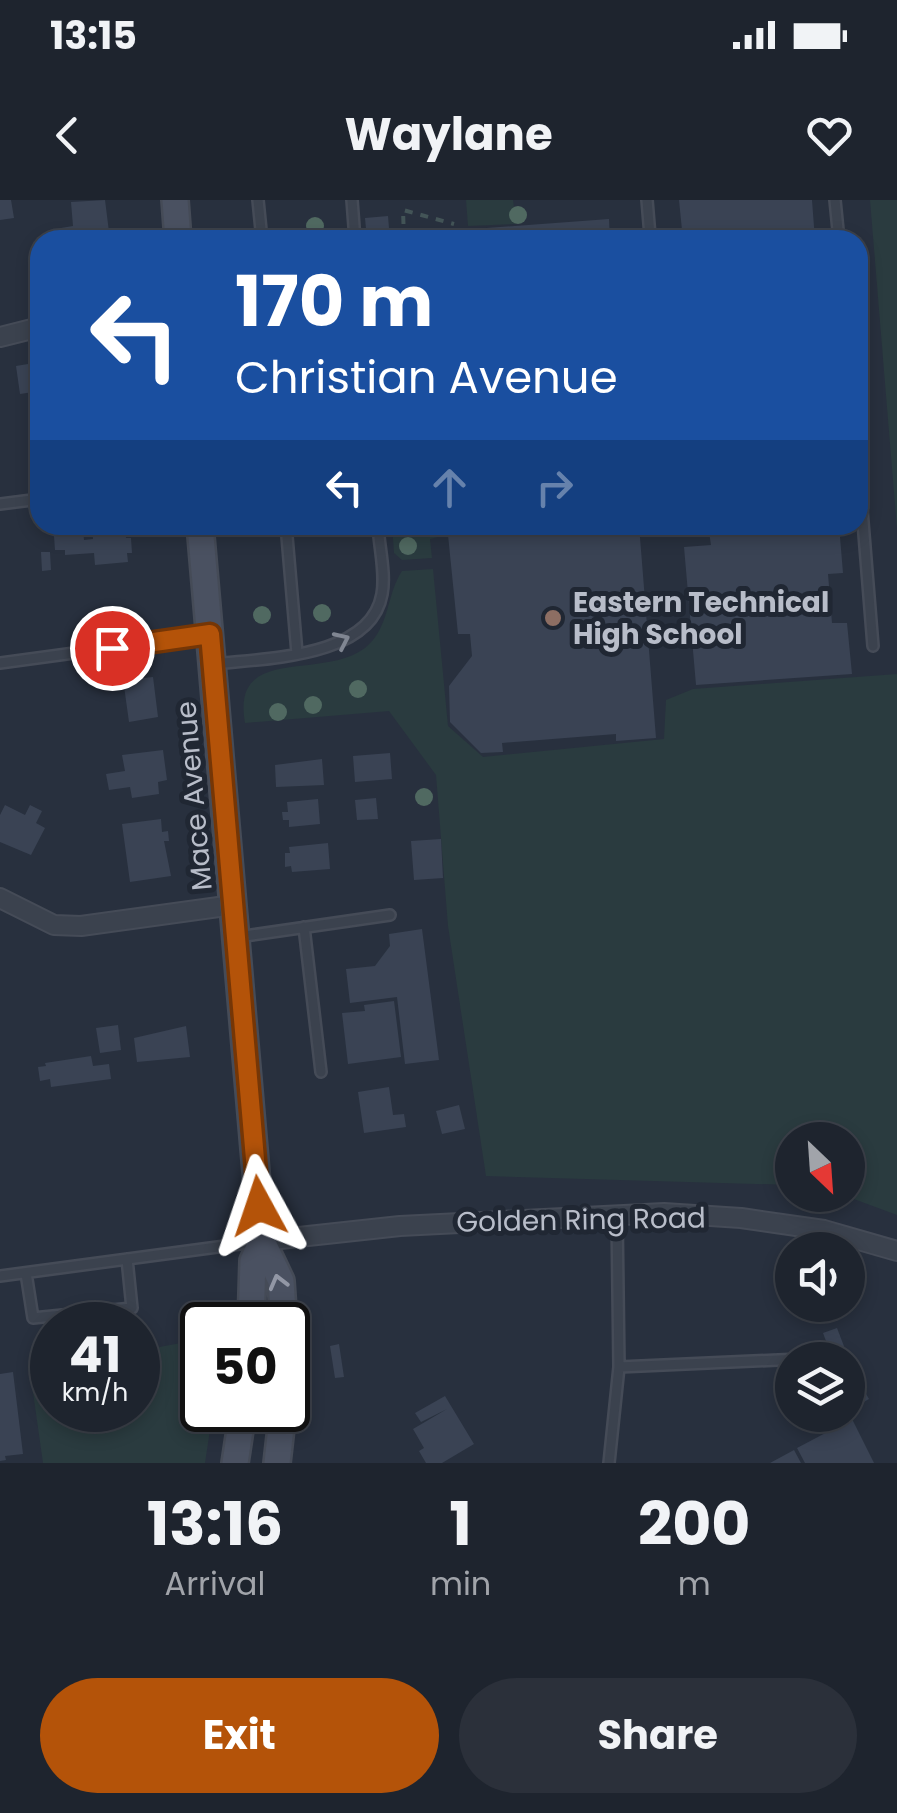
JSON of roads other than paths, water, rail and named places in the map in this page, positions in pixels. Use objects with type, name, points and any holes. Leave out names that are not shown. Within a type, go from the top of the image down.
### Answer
[{"type":"main road","points":[[175,200],[177,230]]},
{"type":"main road","name":"Mace Avenue","points":[[201,535],[262,1241],[281,1281],[282,1302]]},
{"type":"main road","name":"Mace Avenue","points":[[251,1302],[252,1262],[262,1241]]},
{"type":"main road","points":[[235,1463],[240,1432]]},
{"type":"main road","points":[[277,1463],[281,1432]]},
{"type":"street","points":[[0,336],[30,329]]},
{"type":"street","points":[[0,898],[54,925],[80,926],[233,905]]},
{"type":"street","name":"Golden Ring Road","points":[[262,1241],[400,1226],[664,1213],[741,1218],[824,1230],[897,1250]]},
{"type":"lane","points":[[258,200],[261,230]]},
{"type":"lane","points":[[352,200],[354,230]]},
{"type":"lane","points":[[648,200],[650,230]]},
{"type":"lane","points":[[835,200],[837,230]]},
{"type":"lane","points":[[0,504],[30,500]]},
{"type":"lane","points":[[287,535],[297,653]]},
{"type":"lane","points":[[212,665],[318,650],[348,639],[374,616],[383,590],[379,535]]},
{"type":"lane","points":[[864,535],[874,646]]},
{"type":"lane","points":[[0,663],[210,634]]},
{"type":"lane","points":[[236,937],[390,915]]},
{"type":"lane","points":[[304,928],[321,1072]]},
{"type":"lane","points":[[609,1463],[618,1368],[616,1216]]},
{"type":"lane","points":[[0,1276],[262,1241]]},
{"type":"lane","points":[[26,1272],[33,1318],[132,1308],[127,1259]]},
{"type":"lane","points":[[618,1368],[775,1360]]},
{"type":"place","name":"Eastern Technical High School","points":[[553,618]]}]
